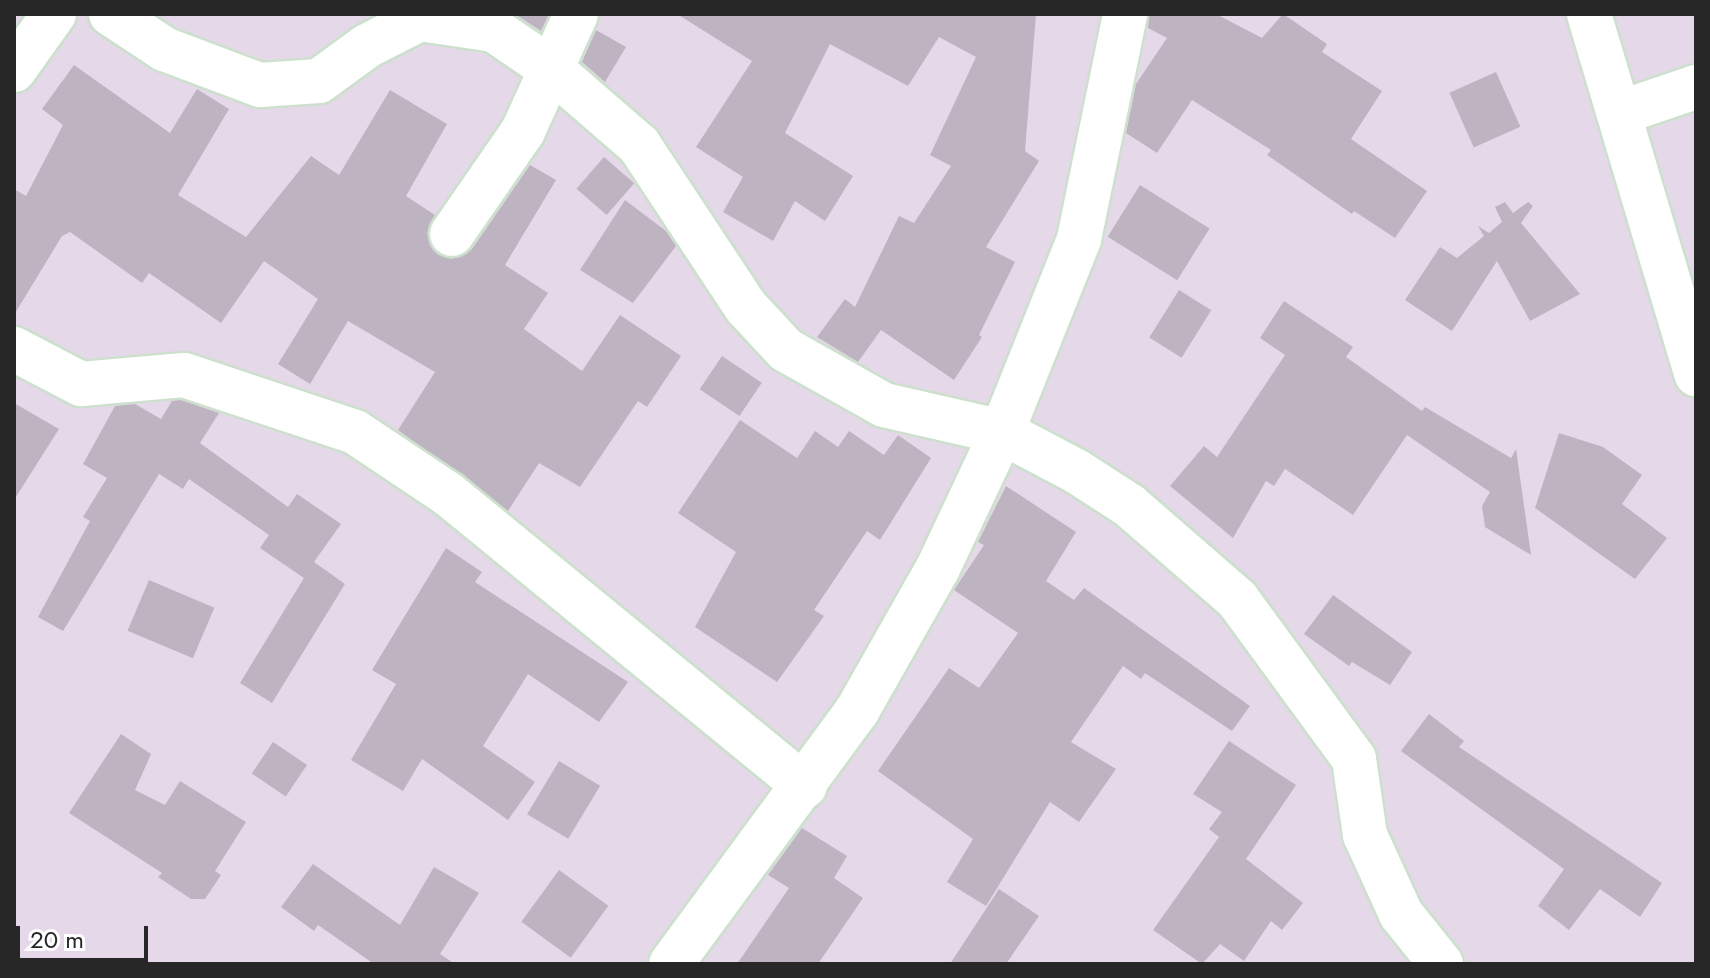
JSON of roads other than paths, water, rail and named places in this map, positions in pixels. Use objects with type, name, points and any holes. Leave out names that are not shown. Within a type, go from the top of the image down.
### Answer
[{"type":"street","points":[[14,70],[54,14]]},
{"type":"street","points":[[111,14],[164,49],[260,85],[319,81],[367,46],[420,19],[494,30],[550,68],[639,145],[746,307],[786,350],[884,405],[1002,432],[1130,506],[1237,599],[1354,759],[1365,835],[1401,914],[1441,964]]},
{"type":"street","points":[[452,234],[523,131],[576,14]]},
{"type":"street","points":[[671,964],[805,786],[857,711],[931,581],[1002,432],[1079,239],[1125,14]]},
{"type":"street","points":[[1589,14],[1696,374]]},
{"type":"street","points":[[1619,113],[1696,87]]},
{"type":"street","points":[[14,349],[81,384],[184,375],[355,432],[448,494],[805,786]]}]
